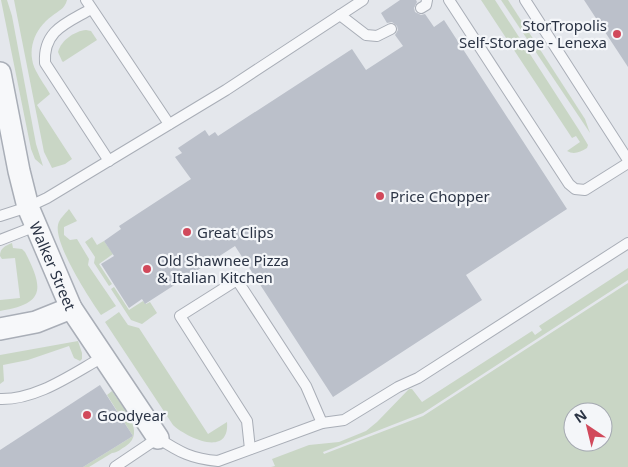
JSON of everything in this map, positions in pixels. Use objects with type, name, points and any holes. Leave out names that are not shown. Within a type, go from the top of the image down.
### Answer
[{"type":"street","name":"Walker Street","points":[[0,73],[19,171],[32,217],[71,308],[158,438]]},
{"type":"street","points":[[0,328],[36,322],[71,308]]},
{"type":"lane","points":[[0,240],[32,217],[47,198],[226,90],[362,0]]},
{"type":"lane","points":[[449,0],[569,184],[576,189],[585,190],[628,162],[525,0]]},
{"type":"lane","points":[[109,161],[45,63],[44,53],[48,40],[55,31],[89,4],[169,124]]},
{"type":"lane","points":[[340,15],[366,35],[377,36],[391,28]]},
{"type":"lane","points":[[0,216],[32,217]]},
{"type":"lane","points":[[115,467],[158,438],[185,455],[201,460],[218,461],[322,423],[344,420],[398,386],[418,378],[628,243]]},
{"type":"lane","points":[[250,449],[246,421],[180,316],[237,280],[306,386],[322,423]]},
{"type":"lane","points":[[0,399],[24,396],[46,388],[104,357]]},
{"type":"green space","points":[[1,0],[7,0],[12,16],[36,144],[43,166],[35,159],[31,149]]},
{"type":"green space","points":[[14,0],[67,0],[63,8],[40,27],[32,48],[33,63],[36,71],[50,94],[37,105],[72,159],[65,164],[52,168],[44,152]]},
{"type":"green space","points":[[481,0],[495,0],[579,130],[588,145],[587,148],[572,153],[567,151],[580,142],[576,136],[572,138]]},
{"type":"green space","points":[[501,0],[508,0],[585,119],[590,133]]},
{"type":"green space","points":[[86,30],[91,31],[97,40],[63,62],[58,52],[62,44],[73,34]]},
{"type":"green space","points":[[69,209],[77,221],[64,227],[64,235],[70,240],[77,239],[89,259],[88,265],[116,306],[101,315],[74,271],[61,245],[58,225]]},
{"type":"green space","points":[[92,237],[97,245],[104,241],[113,254],[99,264],[112,284],[109,286],[94,263],[95,257],[85,242]]},
{"type":"green space","points":[[12,243],[13,248],[22,249],[25,252],[35,276],[36,293],[33,299],[26,304],[0,311],[0,300],[20,298],[15,258],[2,259],[0,256],[2,249]]},
{"type":"green space","points":[[628,268],[628,280],[423,413],[323,452],[324,454],[423,416],[628,283],[628,467],[271,467],[275,466],[272,459],[309,445],[339,442],[366,431],[409,389],[412,389],[422,402],[532,331],[535,335],[542,330],[539,326]]},
{"type":"green space","points":[[114,287],[129,310],[143,301],[146,304],[150,302],[157,313],[142,324],[131,320],[111,289]]},
{"type":"green space","points":[[119,312],[128,325],[139,328],[208,434],[227,422],[226,433],[222,439],[215,442],[206,442],[188,435],[173,425],[105,322]]},
{"type":"green space","points":[[78,341],[82,353],[80,361],[74,358],[69,346],[28,360],[3,365],[4,381],[0,384],[0,355]]},
{"type":"green space","points":[[112,391],[131,419],[134,434],[132,440],[117,452],[89,467],[83,467],[133,436],[107,395]]},
{"type":"building","name":"Price Chopper","points":[[400,0],[416,0],[415,12],[421,15],[425,14],[434,27],[444,20],[567,209],[466,275],[482,300],[333,397],[235,246],[145,304],[142,299],[129,308],[101,264],[114,256],[104,241],[121,229],[119,226],[191,179],[175,157],[182,153],[178,148],[205,130],[209,136],[215,132],[218,136],[352,49],[366,70],[403,46],[395,35],[398,30],[397,26],[392,22],[387,23],[381,13]]},
{"type":"building","name":"StorTropolis Self-Storage - Lenexa","points":[[584,0],[628,0],[628,67]]},
{"type":"building","name":"Goodyear","points":[[100,385],[133,436],[83,467],[0,467],[0,450]]},
{"type":"place","name":"StorTropolis Self-Storage - Lenexa","points":[[617,34]]},
{"type":"place","name":"Price Chopper","points":[[380,196]]},
{"type":"place","name":"Great Clips","points":[[187,232]]},
{"type":"place","name":"Old Shawnee Pizza & Italian Kitchen","points":[[147,269]]},
{"type":"place","name":"Goodyear","points":[[87,415]]}]
